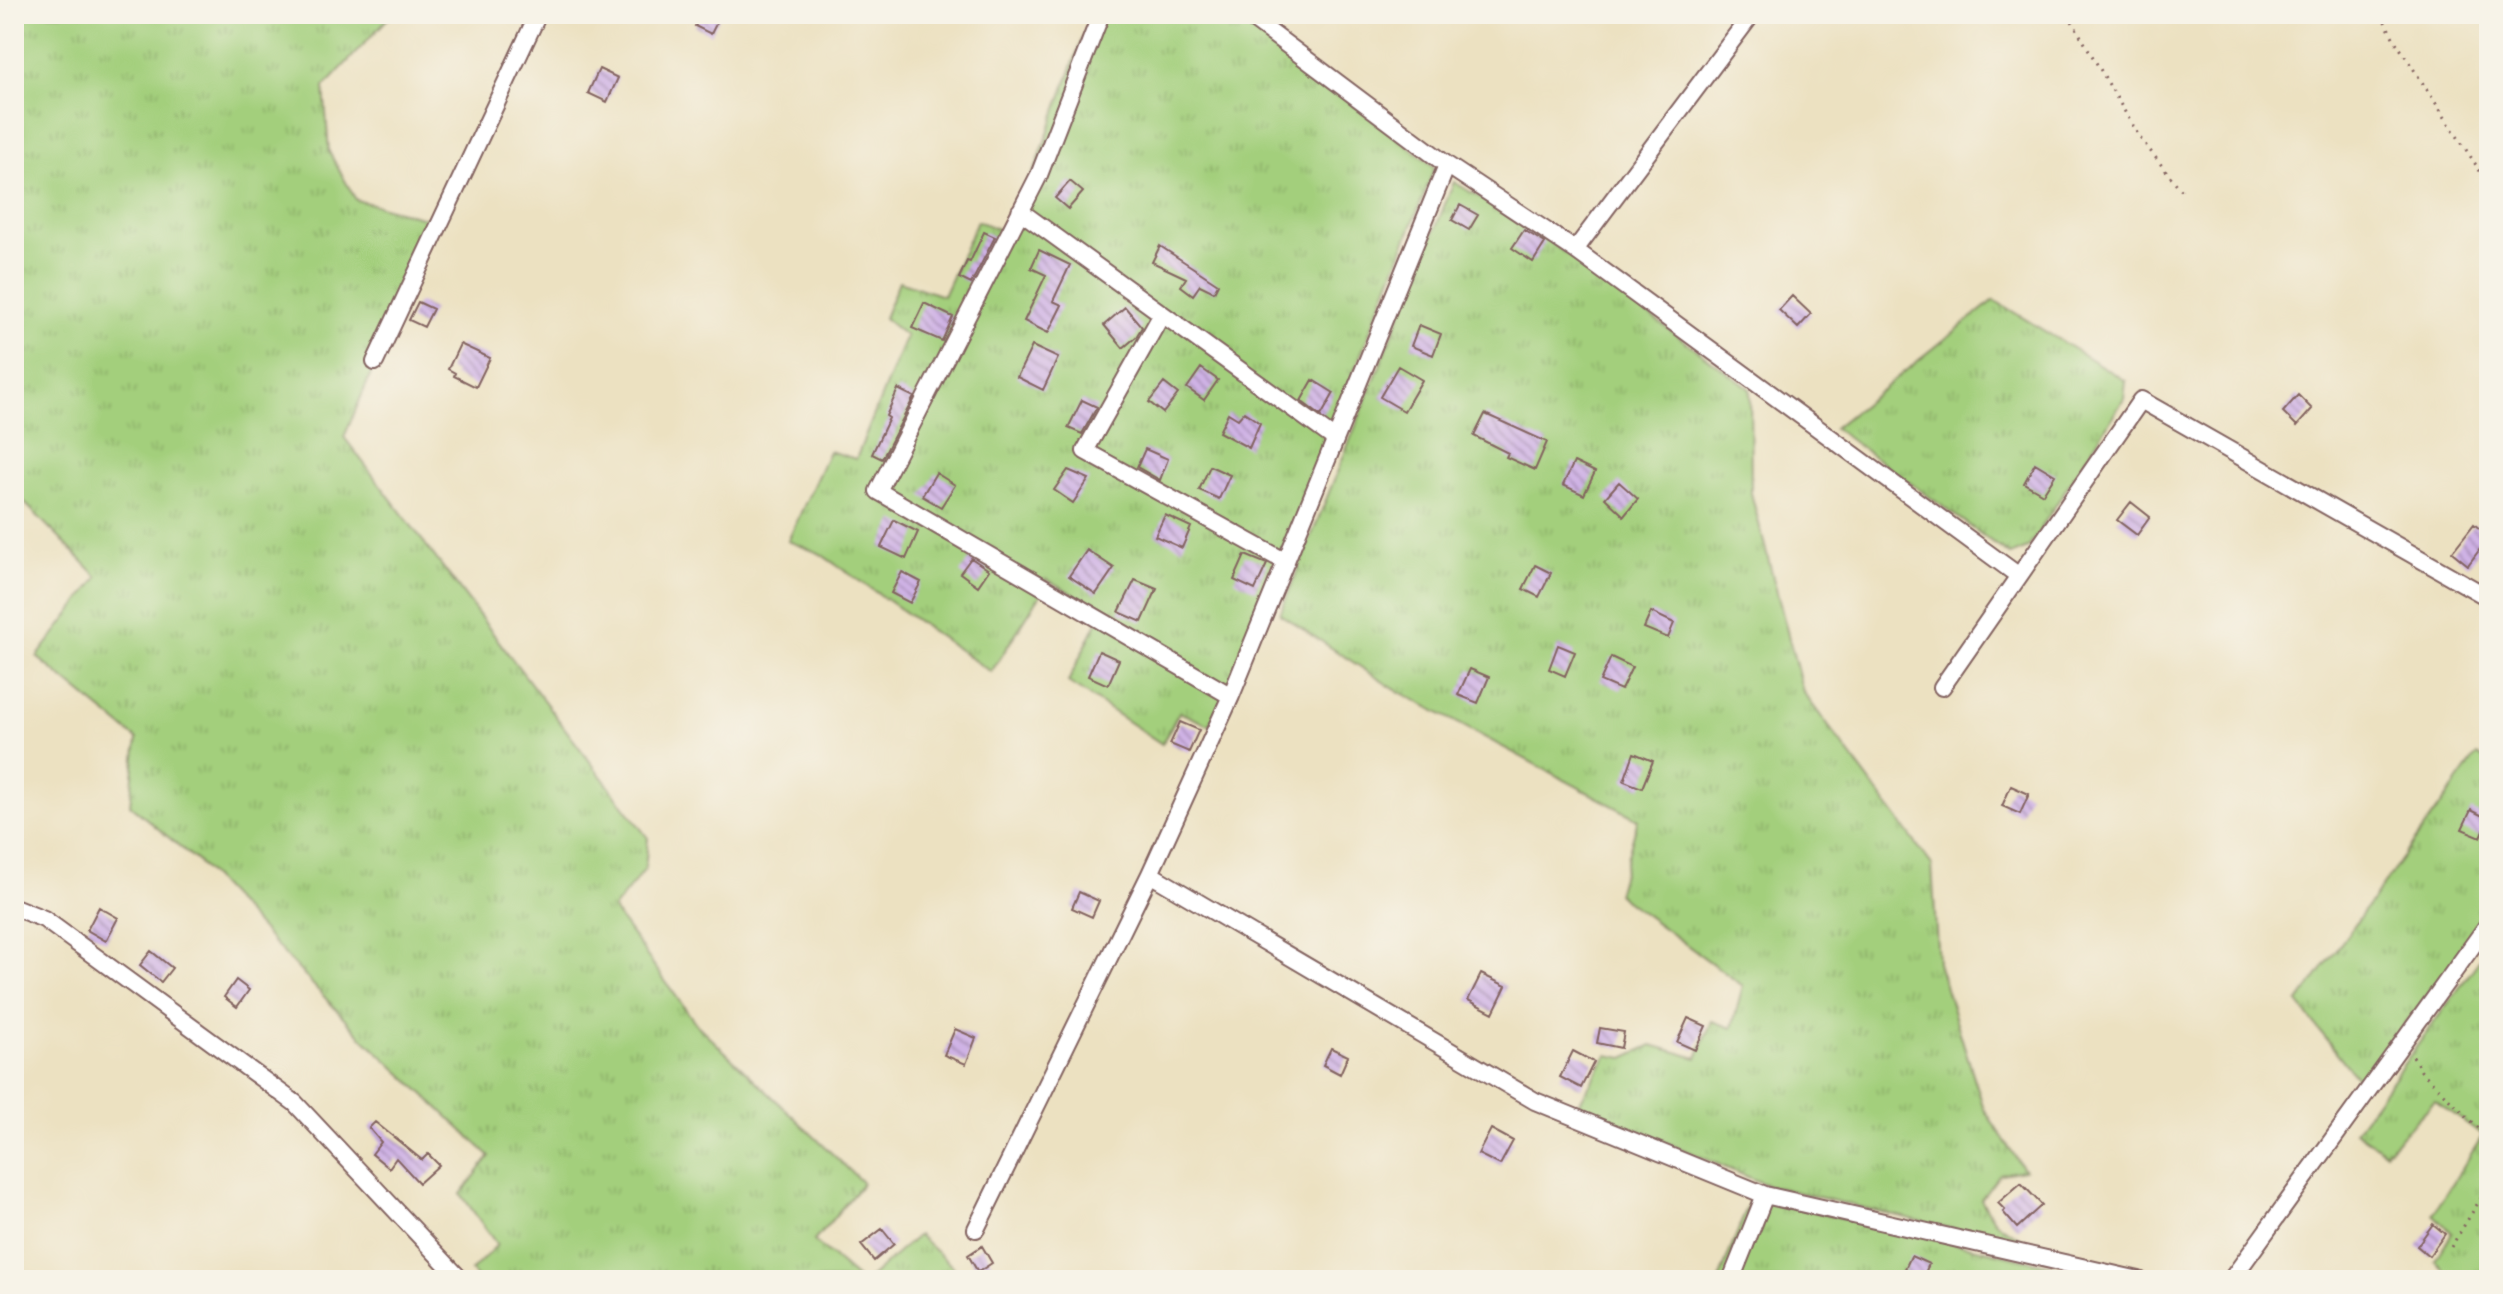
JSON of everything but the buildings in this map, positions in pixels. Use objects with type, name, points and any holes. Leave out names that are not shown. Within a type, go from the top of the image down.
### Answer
[{"type":"street","points":[[375,362],[538,14]]},
{"type":"street","points":[[1101,14],[1039,175],[878,491],[1231,696]]},
{"type":"street","points":[[1246,14],[1447,165],[1575,250],[2019,576]]},
{"type":"street","points":[[1575,250],[1752,14]]},
{"type":"street","points":[[976,1229],[1150,874],[1231,696],[1447,165]]},
{"type":"street","points":[[1020,211],[1335,439]]},
{"type":"street","points":[[1162,314],[1085,451],[1286,562]]},
{"type":"street","points":[[1942,687],[2141,400],[2489,598]]},
{"type":"street","points":[[1150,874],[1535,1101],[1765,1195],[2139,1280]]},
{"type":"street","points":[[14,907],[44,919],[295,1103],[461,1280]]},
{"type":"street","points":[[2231,1280],[2489,923]]},
{"type":"street","points":[[1731,1280],[1765,1195]]},
{"type":"path","points":[[2068,14],[2140,138],[2182,191]]},
{"type":"path","points":[[2381,14],[2489,185]]},
{"type":"path","points":[[2406,1038],[2421,1071],[2489,1138]]},
{"type":"path","points":[[2451,1247],[2489,1185]]},
{"type":"green space","points":[[17,14],[392,14],[324,87],[329,152],[356,200],[436,221],[344,437],[648,838],[645,869],[613,909],[697,1025],[863,1183],[814,1241],[859,1280],[478,1280],[471,1271],[497,1245],[461,1194],[490,1156],[361,1036],[197,861],[130,805],[137,739],[37,657],[98,577],[14,492],[14,18]]},
{"type":"green space","points":[[1091,14],[1235,14],[1435,167],[1230,685],[1209,725],[1179,712],[1162,744],[1068,682],[1103,610],[1046,579],[1041,594],[991,672],[819,553],[788,541],[829,451],[856,459],[906,336],[884,318],[899,281],[943,296],[977,221],[1003,231],[1036,167]]},
{"type":"green space","points":[[1454,182],[1532,229],[1750,389],[1751,493],[1803,692],[1932,865],[1938,963],[1984,1109],[2024,1170],[2000,1174],[1981,1199],[1995,1222],[2038,1249],[1767,1185],[1578,1105],[1607,1055],[1624,1058],[1652,1045],[1697,1058],[1712,1021],[1732,1028],[1743,986],[1617,894],[1638,819],[1394,689],[1280,614]]},
{"type":"green space","points":[[1994,300],[2126,381],[2124,399],[2028,548],[2010,555],[1834,428]]},
{"type":"green space","points":[[2477,755],[2489,762],[2489,915],[2360,1082],[2298,1003]]},
{"type":"green space","points":[[2489,947],[2489,1280],[2454,1280],[2435,1260],[2452,1233],[2433,1214],[2483,1135],[2435,1101],[2385,1152],[2355,1131]]},
{"type":"green space","points":[[1751,1197],[2116,1280],[1719,1280]]},
{"type":"green space","points":[[918,1235],[967,1280],[867,1280]]}]
